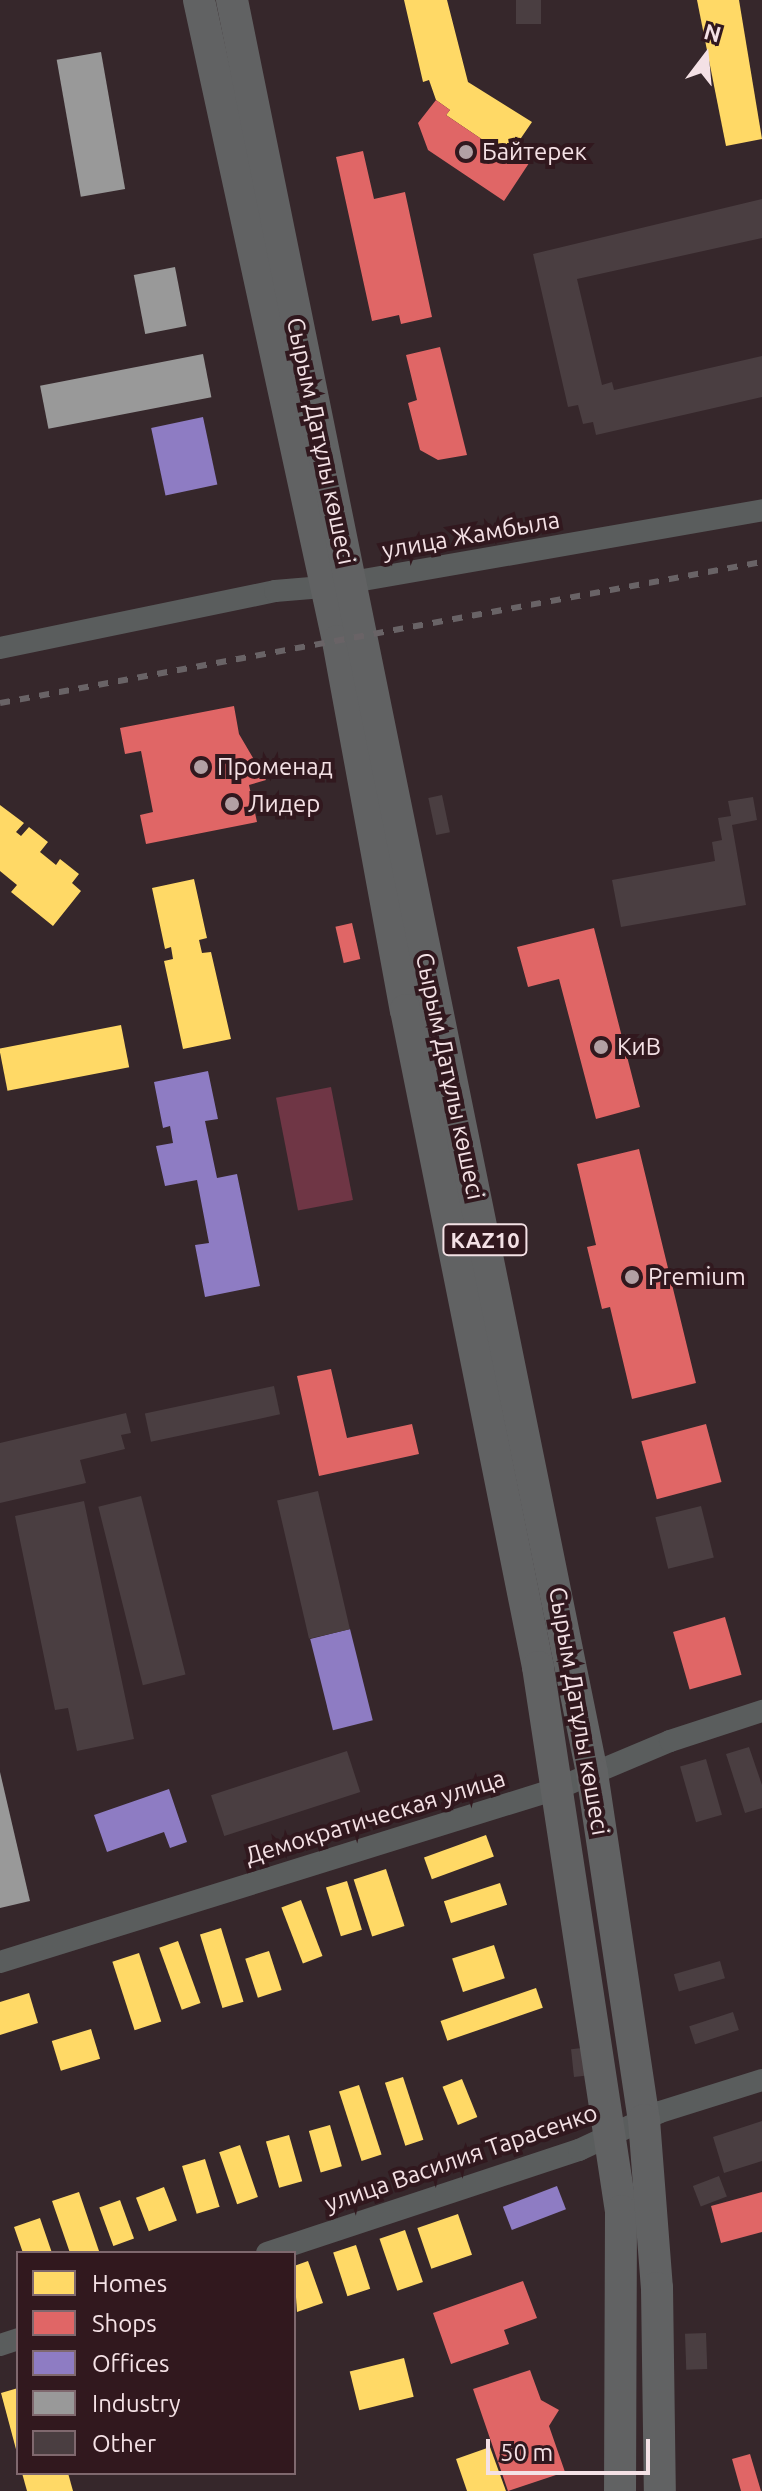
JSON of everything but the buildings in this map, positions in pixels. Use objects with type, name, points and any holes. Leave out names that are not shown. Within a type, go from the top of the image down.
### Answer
[{"type":"highway","name":"Сырым Датұлы көшесі","points":[[199,0],[337,585],[592,1773],[644,2120],[657,2288],[660,2491]]},
{"type":"highway","name":"Сырым Датұлы көшесі","points":[[232,0],[538,1667],[612,2134],[621,2211],[620,2491]]},
{"type":"street","name":"улица Жамбыла","points":[[0,648],[275,591],[337,585],[762,510]]},
{"type":"street","name":"Демократическая улица","points":[[0,1962],[556,1789],[762,1711]]},
{"type":"street","name":"улица Василия Тарасенко","points":[[273,2251],[579,2150],[644,2120],[762,2080]]},
{"type":"shaded area","points":[[331,1087],[353,1200],[298,1211],[276,1098]]},
{"type":"railway","points":[[0,703],[762,562]]},
{"type":"place","name":"Байтерек","points":[[466,152]]},
{"type":"place","name":"Променад","points":[[201,767]]},
{"type":"place","name":"Лидер","points":[[232,804]]},
{"type":"place","name":"КиВ","points":[[601,1047]]},
{"type":"place","name":"Premium","points":[[632,1277]]}]
